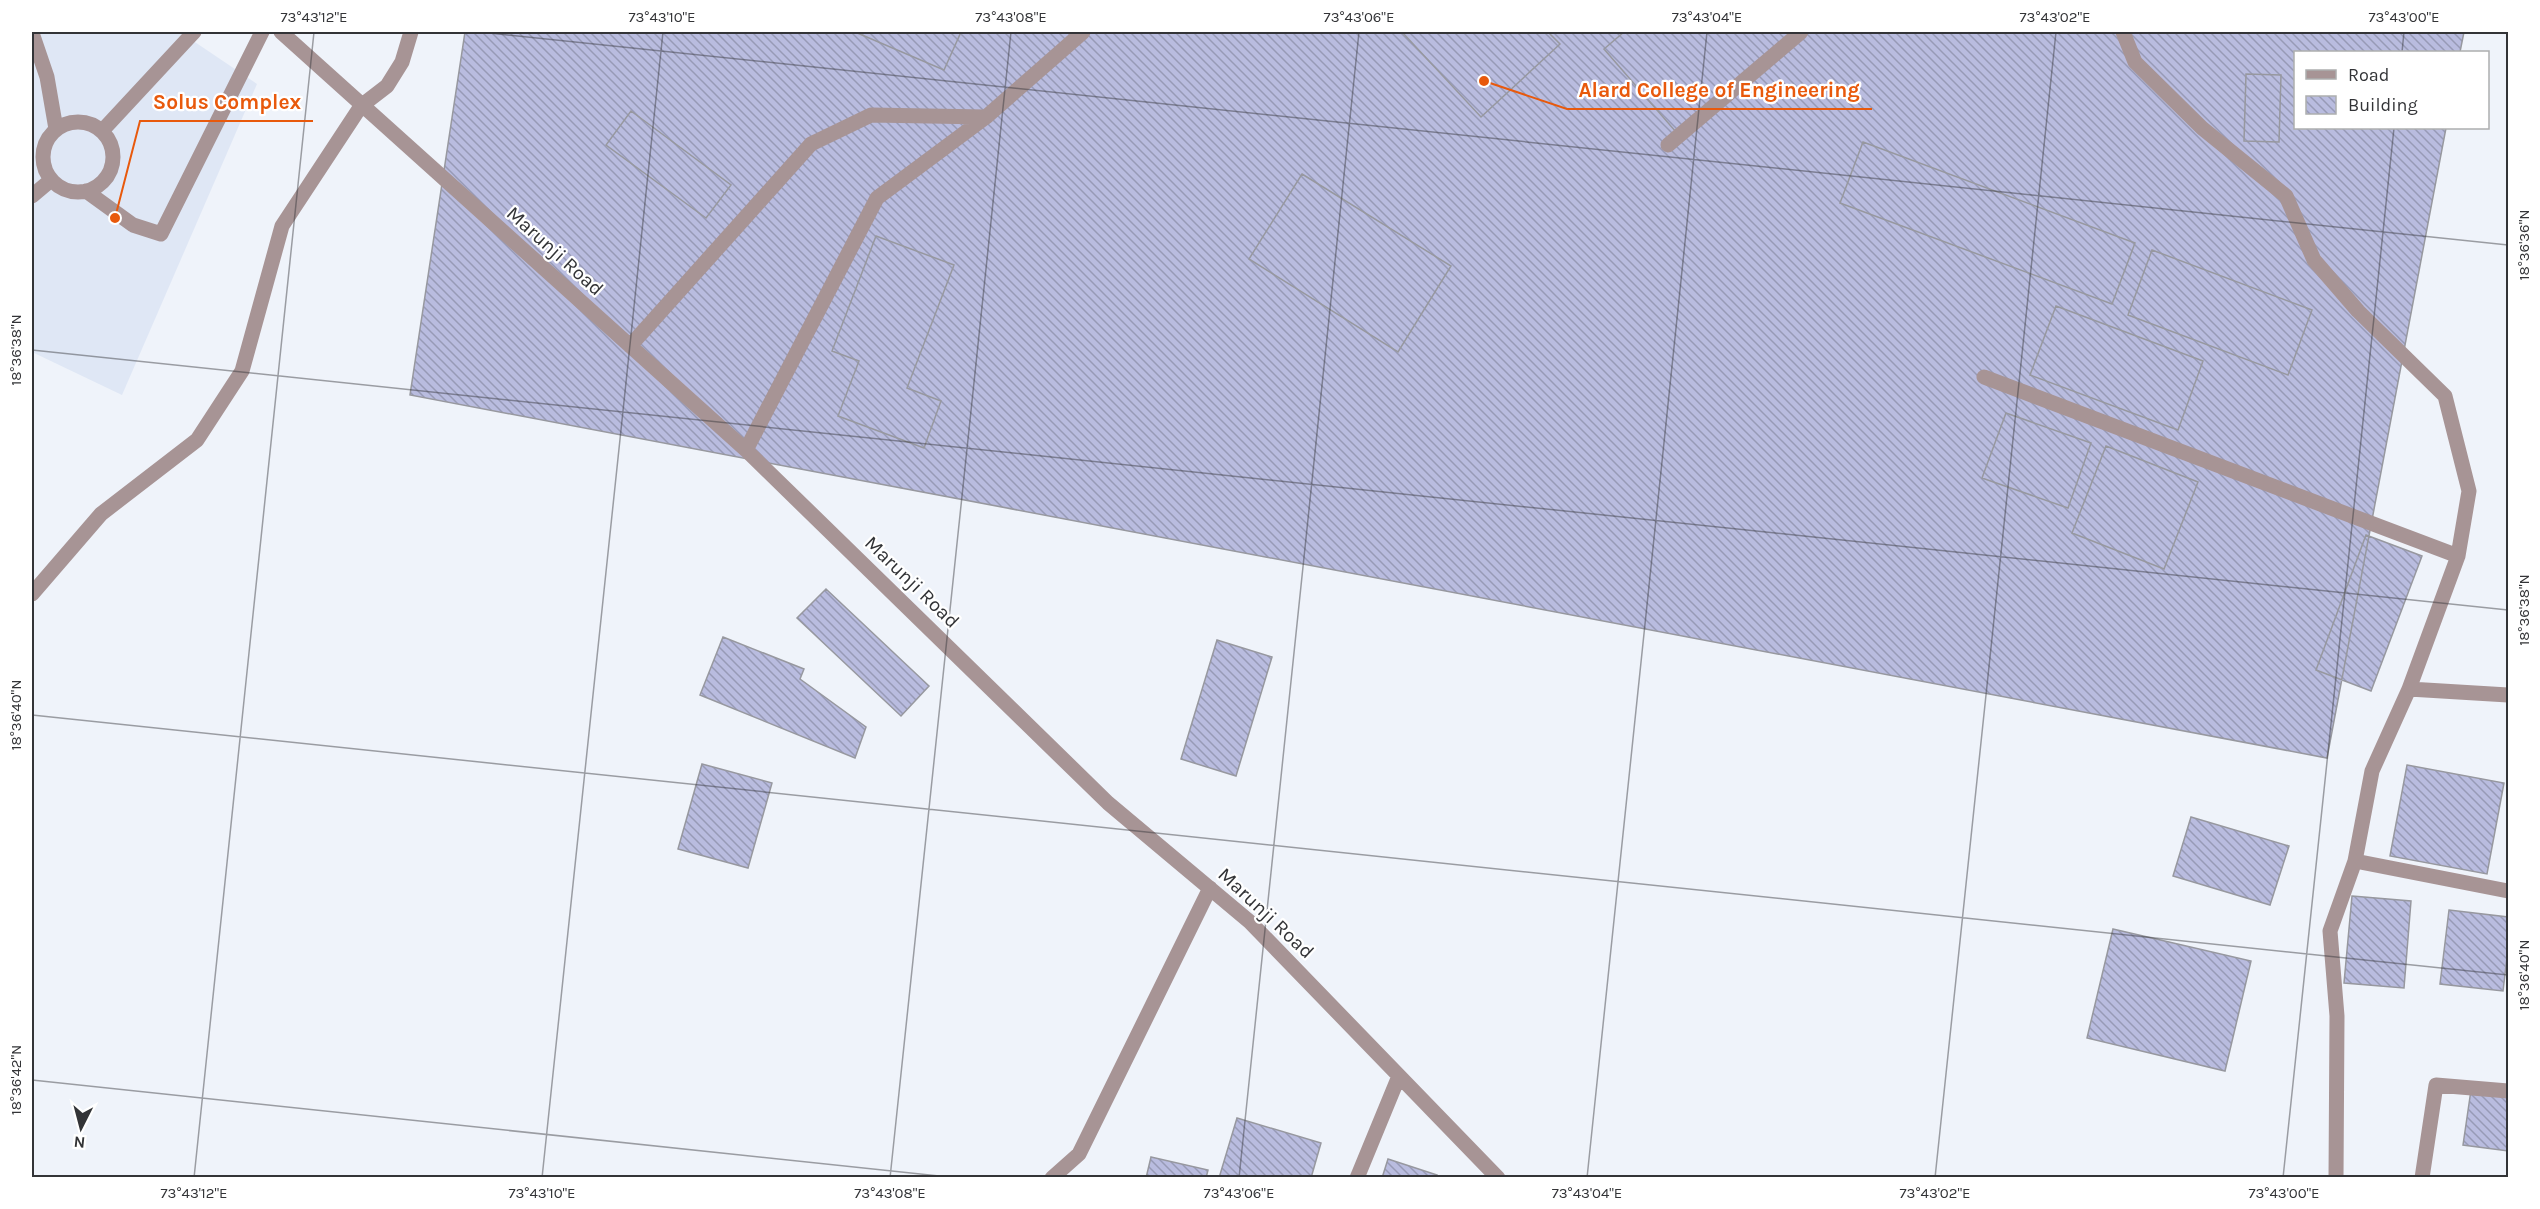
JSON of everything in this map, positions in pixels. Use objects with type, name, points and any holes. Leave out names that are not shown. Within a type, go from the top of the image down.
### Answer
[{"type":"street","points":[[102,131],[194,32]]},
{"type":"street","points":[[86,191],[133,225],[161,234],[262,32]]},
{"type":"street","name":"Marunji Road","points":[[281,32],[746,450],[1108,803],[1250,922],[1498,1178]]},
{"type":"street","points":[[32,594],[101,514],[197,440],[242,371],[282,226],[361,106],[387,86],[402,62],[411,32]]},
{"type":"street","points":[[746,450],[877,198],[986,117],[1083,32]]},
{"type":"street","points":[[1668,145],[1800,32]]},
{"type":"street","points":[[2123,32],[2135,62],[2202,128],[2286,196],[2314,260],[2358,311],[2445,396],[2469,491],[2457,556],[2409,688],[2372,771],[2355,861],[2330,931],[2337,1016],[2336,1178]]},
{"type":"street","points":[[32,33],[48,77],[56,129]]},
{"type":"street","points":[[630,346],[811,144],[871,115],[986,117]]},
{"type":"street","points":[[80,122],[102,131],[113,149],[113,161],[105,180],[86,191],[67,191],[51,180],[43,159],[44,147],[56,129],[80,122]]},
{"type":"street","points":[[32,196],[51,180]]},
{"type":"street","points":[[1984,377],[2457,556]]},
{"type":"street","points":[[2409,688],[2508,695]]},
{"type":"street","points":[[2355,861],[2508,891]]},
{"type":"street","points":[[1054,1177],[1079,1154],[1210,888]]},
{"type":"street","points":[[1357,1178],[1399,1076]]},
{"type":"street","points":[[2422,1178],[2436,1085],[2508,1091]]},
{"type":"shaded area","points":[[32,32],[180,32],[257,84],[122,395],[32,352]]},
{"type":"building","points":[[465,32],[2464,32],[2460,51],[2294,51],[2294,129],[2446,129],[2327,758],[410,395]]},
{"type":"building","points":[[855,32],[961,32],[944,70]]},
{"type":"building","points":[[1402,32],[1548,32],[1560,44],[1481,117]]},
{"type":"building","points":[[1624,32],[1792,32],[1676,132],[1604,49]]},
{"type":"building","points":[[2246,74],[2281,75],[2279,142],[2244,141]]},
{"type":"building","points":[[631,111],[731,185],[706,218],[606,145]]},
{"type":"building","points":[[1863,142],[2135,243],[2112,304],[1840,203]]},
{"type":"building","points":[[1302,174],[1451,266],[1398,352],[1249,259]]},
{"type":"building","points":[[876,236],[954,265],[907,388],[941,401],[924,448],[838,416],[859,361],[832,351]]},
{"type":"building","points":[[2152,250],[2312,310],[2288,375],[2128,315]]},
{"type":"building","points":[[2056,306],[2203,361],[2178,430],[2030,375]]},
{"type":"building","points":[[2006,413],[2091,443],[2068,508],[1982,478]]},
{"type":"building","points":[[2106,446],[2198,482],[2164,569],[2072,533]]},
{"type":"building","points":[[2366,535],[2422,556],[2371,691],[2316,670]]},
{"type":"building","points":[[826,589],[929,686],[901,716],[797,618]]},
{"type":"building","points":[[723,637],[804,669],[800,679],[866,727],[855,758],[700,695]]},
{"type":"building","points":[[1217,640],[1272,657],[1236,776],[1181,759]]},
{"type":"building","points":[[702,764],[772,783],[748,868],[678,849]]},
{"type":"building","points":[[2407,765],[2504,783],[2487,874],[2390,856]]},
{"type":"building","points":[[2191,817],[2289,846],[2270,905],[2173,876]]},
{"type":"building","points":[[2352,896],[2411,901],[2404,988],[2344,983]]},
{"type":"building","points":[[2449,910],[2508,917],[2508,949],[2503,991],[2440,984]]},
{"type":"building","points":[[2113,929],[2251,961],[2225,1071],[2087,1038]]},
{"type":"building","points":[[2471,1090],[2508,1095],[2508,1151],[2463,1145]]},
{"type":"building","points":[[1237,1118],[1321,1143],[1311,1178],[1219,1178]]},
{"type":"building","points":[[1151,1157],[1208,1170],[1206,1178],[1146,1178]]},
{"type":"building","points":[[1388,1159],[1437,1175],[1436,1178],[1382,1178]]},
{"type":"place","name":"Alard College of Engineering","points":[[1484,81]]},
{"type":"place","name":"Solus Complex","points":[[115,218]]}]
